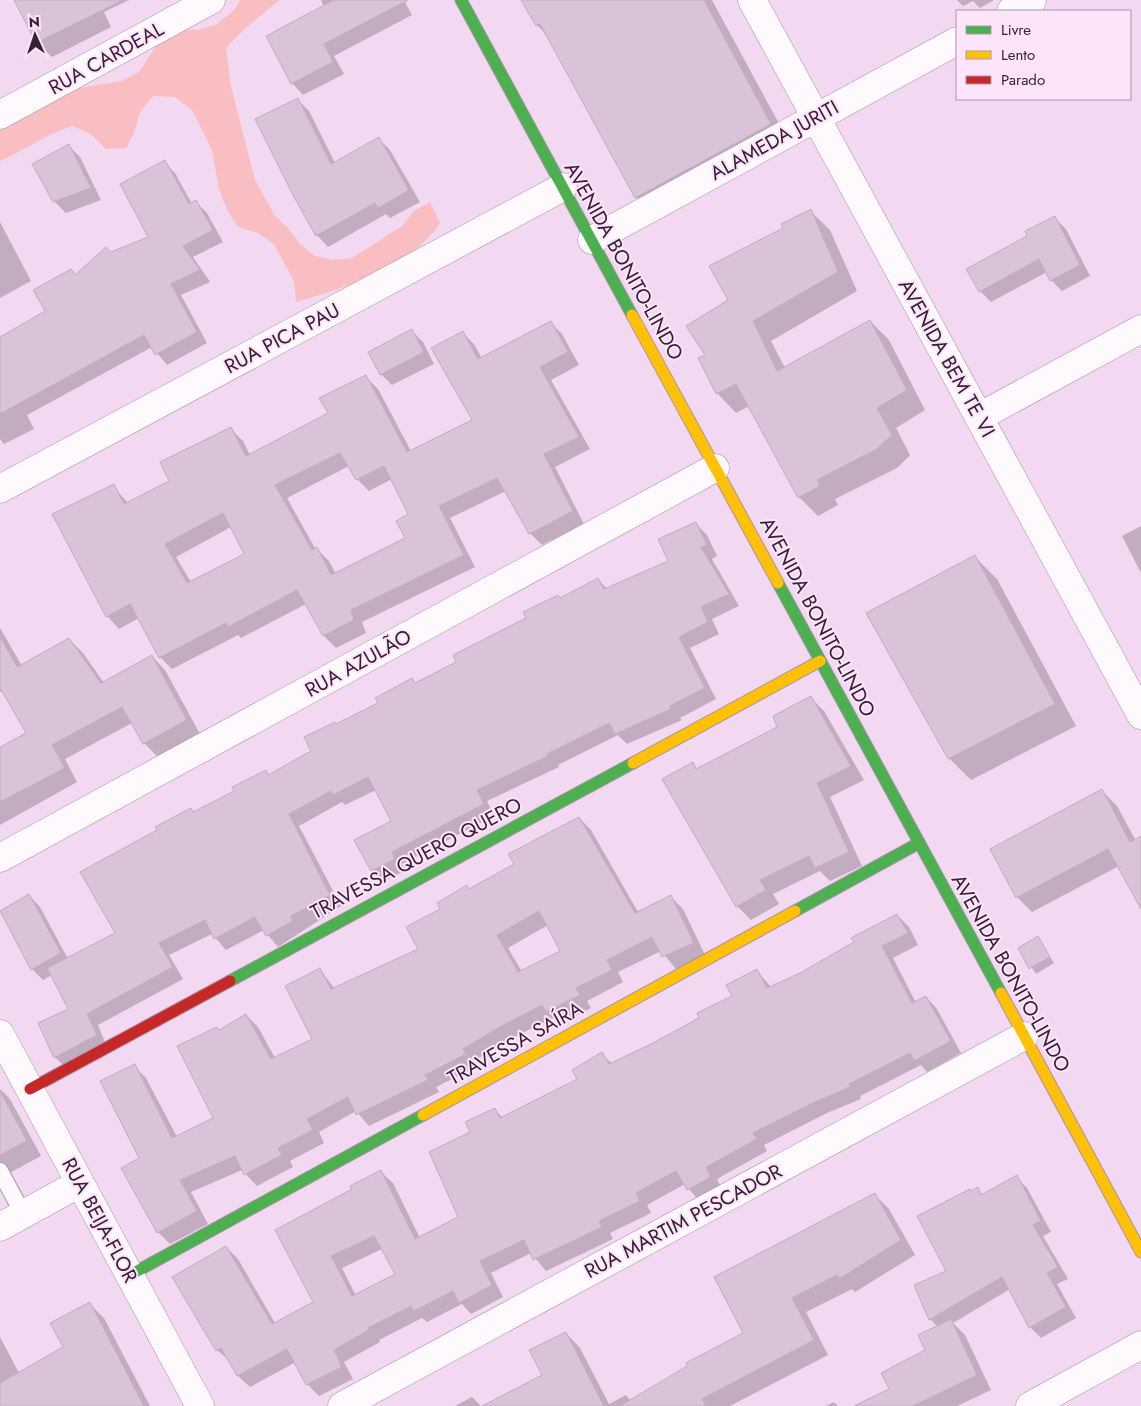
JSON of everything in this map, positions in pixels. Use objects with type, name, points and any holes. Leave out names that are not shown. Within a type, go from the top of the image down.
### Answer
[{"type":"street","name":"RUA CARDEAL","points":[[0,115],[211,0]]},
{"type":"street","name":"AVENIDA BONITO-LINDO","points":[[461,0],[1141,1252]]},
{"type":"street","name":"AVENIDA BEM TE VI","points":[[752,0],[1141,715]]},
{"type":"street","points":[[1013,10],[1032,0]]},
{"type":"street","name":"ALAMEDA JURITI","points":[[592,240],[956,42]]},
{"type":"street","name":"RUA PICA PAU","points":[[0,489],[563,187]]},
{"type":"street","points":[[979,417],[1141,330]]},
{"type":"street","name":"RUA AZULÃO","points":[[0,858],[715,468]]},
{"type":"street","name":"TRAVESSA QUERO QUERO","points":[[30,1089],[820,660]]},
{"type":"street","name":"TRAVESSA SAÍRA","points":[[130,1275],[919,844]]},
{"type":"street","name":"RUA BEIJA-FLOR","points":[[0,1034],[6,1060],[30,1089],[200,1406]]},
{"type":"street","name":"RUA MARTIM PESCADOR","points":[[342,1406],[1024,1036]]},
{"type":"street","points":[[12,1220],[80,1183]]},
{"type":"street","points":[[1030,1406],[1141,1344]]},
{"type":"lane","points":[[0,1171],[12,1220]]},
{"type":"shaded area","points":[[240,0],[279,0],[240,33],[226,48],[231,86],[255,180],[275,216],[289,229],[300,244],[315,256],[333,260],[352,258],[402,226],[414,211],[430,202],[440,223],[412,253],[376,274],[336,290],[296,302],[294,281],[274,244],[258,233],[238,227],[227,210],[219,189],[212,150],[192,110],[175,97],[153,96],[140,112],[135,131],[126,148],[106,149],[92,135],[73,126],[54,133],[0,161],[0,128],[79,88],[122,81],[139,72],[161,39],[178,29],[197,30],[216,25],[235,9]]},
{"type":"building","points":[[14,0],[123,0],[36,43]]},
{"type":"building","points":[[334,0],[408,0],[324,44],[333,62],[291,84],[266,36]]},
{"type":"building","points":[[521,0],[704,0],[771,124],[635,198],[540,24],[536,26]]},
{"type":"building","points":[[298,98],[331,164],[379,137],[409,190],[378,208],[375,203],[316,236],[295,199],[255,119]]},
{"type":"building","points":[[69,144],[91,188],[53,202],[32,164]]},
{"type":"building","points":[[165,160],[189,204],[196,200],[213,230],[183,246],[200,270],[171,284],[197,332],[155,355],[144,335],[0,414],[0,337],[45,311],[33,290],[71,269],[75,275],[106,247],[111,252],[148,237],[120,184]]},
{"type":"building","points":[[811,209],[838,272],[753,321],[777,371],[870,320],[907,390],[877,408],[892,435],[877,449],[817,480],[820,486],[798,498],[736,384],[716,394],[698,358],[705,355],[686,326],[728,300],[709,266],[783,228],[781,224]]},
{"type":"building","points":[[1055,216],[1080,265],[1050,281],[1039,259],[979,292],[966,269],[1027,236],[1025,231]]},
{"type":"building","points":[[551,321],[568,352],[540,367],[579,437],[544,454],[573,511],[529,534],[497,478],[439,506],[464,555],[351,610],[354,620],[323,636],[297,590],[228,627],[226,623],[159,658],[130,604],[106,617],[52,514],[114,484],[124,504],[169,481],[160,462],[231,427],[246,456],[328,413],[319,398],[366,375],[407,452],[472,420],[431,348],[463,331],[478,359]],"holes":[[[340,453],[356,480],[384,466],[408,514],[396,521],[405,538],[331,575],[317,547],[312,550],[275,485]],[[223,513],[244,554],[187,583],[165,544]]]},
{"type":"building","points":[[412,329],[424,352],[380,375],[368,352]]},
{"type":"building","points":[[696,522],[707,545],[701,547],[729,594],[701,607],[708,622],[679,637],[705,688],[670,706],[671,709],[615,734],[609,723],[547,754],[548,756],[477,790],[484,804],[392,852],[395,859],[371,871],[354,840],[391,821],[368,777],[333,795],[331,791],[289,814],[330,895],[291,916],[293,921],[266,936],[255,917],[214,939],[205,920],[159,943],[173,967],[87,1014],[97,1035],[54,1058],[38,1023],[68,1009],[47,968],[115,933],[80,872],[157,830],[155,827],[191,808],[193,812],[234,791],[232,787],[266,770],[268,775],[311,751],[304,737],[335,722],[336,724],[378,703],[375,698],[412,678],[415,683],[456,662],[453,655],[526,618],[523,612],[558,595],[560,598],[598,578],[604,589],[668,561],[658,539]]},
{"type":"building","points":[[975,555],[1055,704],[948,759],[866,613]]},
{"type":"building","points":[[0,636],[17,667],[69,638],[101,683],[152,655],[187,720],[143,744],[122,707],[52,745],[65,768],[0,802],[0,747],[26,733],[0,688]]},
{"type":"building","points":[[811,696],[851,766],[817,783],[849,852],[815,868],[809,856],[760,880],[766,890],[736,907],[662,779],[693,762],[696,769],[777,727],[773,716]]},
{"type":"building","points":[[1102,789],[1130,842],[1141,836],[1141,909],[1108,849],[1016,898],[990,849]]},
{"type":"building","points":[[579,817],[635,913],[671,895],[694,943],[662,957],[652,937],[607,960],[612,970],[576,988],[580,995],[546,1012],[542,1005],[500,1027],[463,1049],[466,1054],[425,1075],[428,1080],[356,1115],[348,1097],[307,1119],[313,1130],[278,1148],[282,1155],[244,1175],[235,1156],[180,1180],[197,1211],[157,1233],[121,1168],[139,1158],[100,1081],[135,1064],[172,1138],[213,1118],[177,1046],[217,1027],[219,1030],[246,1014],[271,1059],[312,1039],[285,986],[320,968],[331,989],[418,949],[406,927],[440,909],[437,903],[467,885],[469,889],[514,864],[508,854]],"holes":[[[539,911],[560,951],[518,972],[497,935]]]},
{"type":"building","points":[[29,894],[61,953],[31,970],[0,911]]},
{"type":"building","points":[[897,914],[908,933],[882,946],[912,1003],[926,996],[951,1041],[914,1061],[910,1053],[849,1084],[850,1087],[753,1133],[757,1139],[706,1167],[711,1177],[687,1190],[676,1171],[636,1193],[640,1201],[599,1221],[602,1227],[533,1260],[524,1240],[480,1261],[492,1285],[459,1303],[453,1291],[414,1311],[411,1306],[368,1328],[369,1330],[334,1350],[342,1367],[306,1385],[287,1349],[237,1376],[221,1348],[216,1351],[172,1277],[226,1246],[272,1324],[313,1302],[275,1230],[352,1189],[350,1186],[381,1170],[415,1239],[458,1217],[429,1152],[470,1132],[465,1122],[495,1108],[500,1118],[577,1079],[572,1070],[602,1052],[609,1064],[653,1043],[699,1018],[697,1013],[732,996],[726,985],[757,969],[767,988],[800,973],[854,942],[851,938]],"holes":[[[374,1236],[395,1274],[352,1296],[331,1256]]]},
{"type":"building","points":[[1038,936],[1050,957],[1029,969],[1018,948]]},
{"type":"building","points":[[0,1091],[27,1141],[0,1155]]},
{"type":"building","points":[[1017,1175],[1041,1221],[1033,1225],[1058,1267],[1047,1273],[1066,1307],[1029,1328],[1002,1277],[929,1320],[914,1285],[946,1271],[917,1216],[970,1189],[971,1191],[978,1187],[981,1195]]},
{"type":"building","points":[[875,1193],[901,1240],[839,1279],[837,1275],[792,1298],[814,1340],[702,1399],[706,1406],[620,1406],[687,1366],[686,1363],[743,1333],[714,1277]]},
{"type":"building","points":[[90,1302],[144,1406],[0,1406],[0,1383],[63,1347],[50,1323]]},
{"type":"building","points":[[951,1319],[977,1375],[913,1406],[854,1406],[889,1389],[881,1373],[925,1350],[918,1335]]},
{"type":"building","points":[[566,1332],[604,1406],[482,1406],[542,1375],[529,1350]]},
{"type":"traffic: fast","points":[[461,0],[632,315]]},
{"type":"traffic: fast","points":[[778,583],[1001,993]]},
{"type":"traffic: fast","points":[[230,981],[633,763]]},
{"type":"traffic: fast","points":[[795,911],[919,843]]},
{"type":"traffic: fast","points":[[130,1275],[423,1115]]},
{"type":"traffic: slow","points":[[632,315],[778,583]]},
{"type":"traffic: slow","points":[[633,763],[820,661]]},
{"type":"traffic: slow","points":[[423,1115],[795,911]]},
{"type":"traffic: slow","points":[[1001,993],[1141,1252]]},
{"type":"traffic: jam","points":[[30,1089],[230,981]]}]
